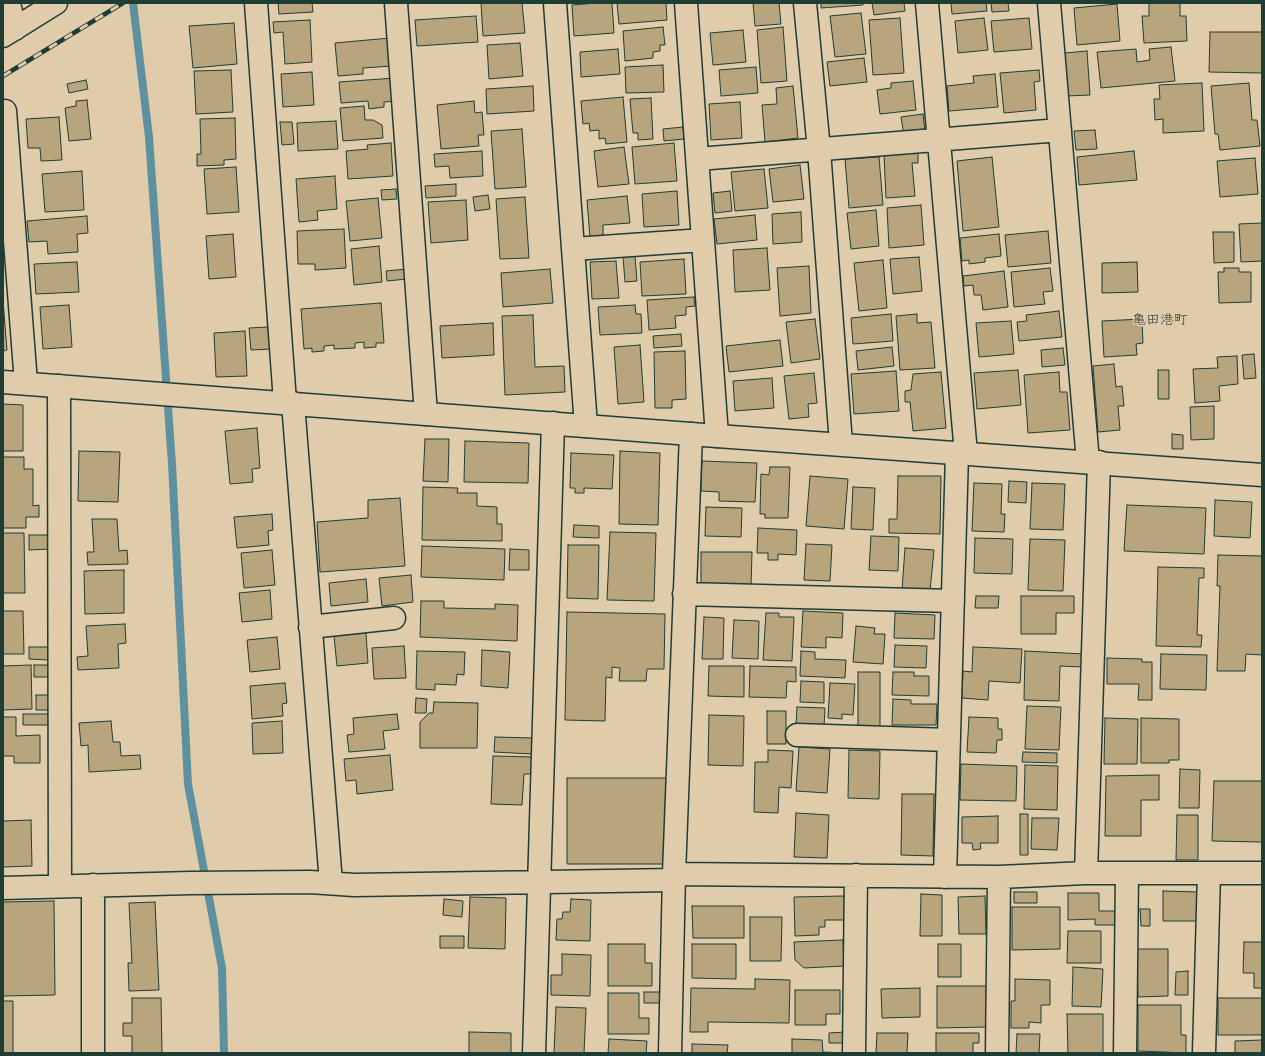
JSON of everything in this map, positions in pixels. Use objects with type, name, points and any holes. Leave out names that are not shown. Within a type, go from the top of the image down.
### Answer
[{"type":"street","points":[[9,3],[9,33]]},
{"type":"street","points":[[9,33],[56,3]]},
{"type":"street","points":[[256,3],[331,883]]},
{"type":"street","points":[[396,3],[426,414]]},
{"type":"street","points":[[555,3],[586,426]]},
{"type":"street","points":[[686,3],[717,436]]},
{"type":"street","points":[[805,3],[819,150],[841,444]]},
{"type":"street","points":[[927,3],[961,453],[953,601],[945,876]]},
{"type":"street","points":[[1048,3],[1094,462],[1086,874]]},
{"type":"street","points":[[3,112],[5,111],[26,384]]},
{"type":"street","points":[[698,160],[1060,130]]},
{"type":"street","points":[[574,249],[703,240]]},
{"type":"street","points":[[3,382],[124,390],[212,398],[289,402],[717,436],[1262,475]]},
{"type":"street","points":[[59,386],[60,886]]},
{"type":"street","points":[[534,1053],[553,423]]},
{"type":"street","points":[[670,1053],[674,877],[691,434]]},
{"type":"street","points":[[684,594],[953,601]]},
{"type":"street","points":[[310,627],[394,618]]},
{"type":"street","points":[[797,735],[949,740]]},
{"type":"street","points":[[1204,1053],[1209,873]]},
{"type":"street","points":[[3,888],[191,883],[331,883],[354,885],[538,882],[674,877],[856,875],[999,877],[1086,874],[1262,873]]},
{"type":"street","points":[[1125,1053],[1127,874]]},
{"type":"street","points":[[854,1053],[856,875]]},
{"type":"street","points":[[997,1053],[999,877]]},
{"type":"street","points":[[93,885],[93,1053]]},
{"type":"building","points":[[278,3],[312,3],[313,12],[279,14]]},
{"type":"building","points":[[481,3],[522,3],[525,33],[483,36]]},
{"type":"building","points":[[612,3],[614,33],[574,36],[572,5]]},
{"type":"building","points":[[617,3],[666,3],[667,20],[619,24]]},
{"type":"building","points":[[753,3],[779,3],[781,24],[755,26]]},
{"type":"building","points":[[821,3],[863,3],[863,5],[821,8]]},
{"type":"building","points":[[872,3],[904,3],[905,11],[874,15]]},
{"type":"building","points":[[951,3],[986,3],[987,11],[952,14]]},
{"type":"building","points":[[991,3],[1008,3],[1009,11],[992,12]]},
{"type":"building","points":[[1149,3],[1180,3],[1180,16],[1186,16],[1187,41],[1144,43],[1142,16],[1149,16]]},
{"type":"building","points":[[1117,4],[1120,41],[1077,45],[1074,8]]},
{"type":"building","points":[[861,13],[866,54],[835,57],[830,16]]},
{"type":"building","points":[[476,16],[478,42],[417,46],[415,20]]},
{"type":"building","points":[[900,18],[904,73],[873,75],[869,20]]},
{"type":"building","points":[[984,18],[988,50],[958,53],[955,21]]},
{"type":"building","points":[[1029,18],[1032,49],[994,52],[991,21]]},
{"type":"building","points":[[310,20],[312,62],[285,64],[283,32],[274,33],[273,22]]},
{"type":"building","points":[[234,23],[237,64],[193,68],[189,26]]},
{"type":"building","points":[[663,27],[665,45],[660,45],[660,51],[653,52],[653,58],[625,61],[623,31]]},
{"type":"building","points":[[783,27],[787,81],[761,83],[757,30]]},
{"type":"building","points":[[743,30],[746,62],[713,65],[710,33]]},
{"type":"building","points":[[1210,32],[1262,32],[1262,73],[1209,72]]},
{"type":"building","points":[[390,38],[392,66],[363,68],[363,74],[338,76],[335,43]]},
{"type":"building","points":[[520,43],[523,76],[489,79],[487,45]]},
{"type":"building","points":[[1171,47],[1175,81],[1101,88],[1097,52],[1136,49],[1137,62],[1150,60],[1149,49]]},
{"type":"building","points":[[618,49],[620,74],[581,77],[580,52]]},
{"type":"building","points":[[1087,51],[1090,95],[1067,96],[1065,53]]},
{"type":"building","points":[[864,58],[867,82],[830,86],[827,62]]},
{"type":"building","points":[[663,65],[664,92],[626,93],[625,67]]},
{"type":"building","points":[[756,67],[758,93],[721,96],[719,70]]},
{"type":"building","points":[[231,70],[233,112],[196,114],[194,71]]},
{"type":"building","points":[[1039,70],[1040,81],[1034,82],[1036,110],[1004,113],[1000,73]]},
{"type":"building","points":[[312,72],[314,105],[283,107],[281,74]]},
{"type":"building","points":[[995,74],[998,107],[949,111],[947,86],[974,83],[973,76]]},
{"type":"building","points":[[395,78],[396,101],[384,102],[384,107],[369,109],[368,101],[341,103],[339,82]]},
{"type":"building","points":[[86,80],[88,89],[69,93],[67,84]]},
{"type":"building","points":[[913,81],[916,110],[880,114],[877,90],[891,88],[891,83]]},
{"type":"building","points":[[1202,83],[1204,131],[1163,133],[1163,119],[1155,120],[1154,99],[1160,99],[1159,85]]},
{"type":"building","points":[[1249,83],[1252,120],[1257,120],[1260,146],[1220,150],[1218,134],[1215,134],[1211,86]]},
{"type":"building","points":[[533,86],[534,111],[487,114],[486,89]]},
{"type":"building","points":[[793,86],[798,138],[765,142],[762,105],[777,104],[776,88]]},
{"type":"building","points":[[623,97],[627,142],[606,144],[605,138],[599,139],[599,130],[590,131],[589,123],[583,124],[581,101]]},
{"type":"building","points":[[651,98],[653,139],[638,140],[638,133],[633,133],[630,99]]},
{"type":"building","points":[[87,100],[91,139],[69,141],[65,108],[76,106],[76,101]]},
{"type":"building","points":[[474,101],[475,113],[482,112],[484,135],[478,135],[479,146],[441,149],[437,105]]},
{"type":"building","points":[[740,102],[742,138],[711,140],[709,104]]},
{"type":"building","points":[[364,106],[365,120],[373,120],[382,125],[383,138],[343,141],[340,108]]},
{"type":"building","points":[[923,114],[925,132],[904,135],[901,117]]},
{"type":"building","points":[[59,117],[62,160],[41,161],[40,148],[28,148],[26,119]]},
{"type":"building","points":[[235,118],[236,159],[224,160],[224,165],[197,166],[197,154],[201,154],[200,119]]},
{"type":"building","points":[[336,121],[338,149],[298,151],[297,123]]},
{"type":"building","points":[[280,122],[292,122],[294,144],[282,145]]},
{"type":"building","points":[[683,127],[684,139],[664,141],[663,129]]},
{"type":"building","points":[[522,129],[526,187],[495,189],[491,131]]},
{"type":"building","points":[[1095,130],[1097,149],[1076,150],[1074,131]]},
{"type":"building","points":[[391,143],[393,176],[348,179],[346,151],[368,149],[367,145]]},
{"type":"building","points":[[674,143],[677,181],[635,184],[632,147]]},
{"type":"building","points":[[624,147],[629,184],[598,187],[594,151]]},
{"type":"building","points":[[482,151],[483,176],[450,178],[449,166],[435,167],[434,154]]},
{"type":"building","points":[[1134,151],[1137,180],[1079,185],[1077,157]]},
{"type":"building","points":[[918,152],[918,163],[912,163],[915,196],[886,198],[884,154]]},
{"type":"building","points":[[879,157],[883,205],[849,208],[845,159]]},
{"type":"building","points":[[992,157],[999,227],[963,231],[957,161]]},
{"type":"building","points":[[1255,158],[1258,194],[1220,197],[1217,161]]},
{"type":"building","points":[[800,165],[804,199],[773,202],[769,169]]},
{"type":"building","points":[[236,167],[239,212],[207,214],[204,169]]},
{"type":"building","points":[[764,169],[768,208],[735,211],[731,172]]},
{"type":"building","points":[[82,171],[84,210],[45,212],[42,174]]},
{"type":"building","points":[[335,176],[337,209],[317,211],[318,220],[299,222],[296,179]]},
{"type":"building","points":[[456,184],[456,196],[426,198],[425,186]]},
{"type":"building","points":[[396,189],[397,199],[382,200],[381,190]]},
{"type":"building","points":[[677,191],[679,225],[644,227],[642,194]]},
{"type":"building","points":[[730,191],[732,211],[715,213],[713,193]]},
{"type":"building","points":[[488,195],[490,209],[475,211],[473,197]]},
{"type":"building","points":[[627,196],[630,223],[603,225],[603,236],[590,238],[587,200]]},
{"type":"building","points":[[525,197],[529,258],[500,259],[496,199]]},
{"type":"building","points":[[378,198],[382,238],[350,241],[346,201]]},
{"type":"building","points":[[466,200],[468,240],[431,243],[428,202]]},
{"type":"building","points":[[921,205],[924,245],[889,248],[887,208]]},
{"type":"building","points":[[876,210],[879,246],[851,249],[847,213]]},
{"type":"building","points":[[801,212],[802,242],[773,244],[772,214]]},
{"type":"building","points":[[755,215],[757,240],[717,244],[714,219]]},
{"type":"building","points":[[87,216],[88,233],[77,234],[78,252],[48,254],[47,241],[29,242],[27,221]]},
{"type":"building","points":[[1262,223],[1262,261],[1241,262],[1239,224]]},
{"type":"building","points":[[344,229],[346,268],[315,270],[315,264],[298,264],[297,231]]},
{"type":"building","points":[[1048,231],[1051,263],[1008,267],[1005,235]]},
{"type":"building","points":[[1213,232],[1234,232],[1234,262],[1214,263]]},
{"type":"building","points":[[233,234],[236,277],[209,279],[206,236]]},
{"type":"building","points":[[999,234],[1001,256],[985,258],[985,262],[969,264],[969,260],[962,261],[960,238]]},
{"type":"building","points":[[379,246],[382,282],[354,285],[351,249]]},
{"type":"building","points":[[767,248],[770,290],[735,292],[733,250]]},
{"type":"building","points":[[635,256],[637,281],[625,282],[623,257]]},
{"type":"building","points":[[919,257],[922,291],[893,294],[890,259]]},
{"type":"building","points":[[684,259],[686,294],[642,296],[640,262]]},
{"type":"building","points":[[883,260],[887,308],[859,311],[854,263]]},
{"type":"building","points":[[616,261],[619,298],[592,299],[590,262]]},
{"type":"building","points":[[77,262],[79,292],[36,294],[34,264]]},
{"type":"building","points":[[1137,262],[1138,292],[1102,293],[1102,263]]},
{"type":"building","points":[[809,266],[811,313],[780,316],[777,268]]},
{"type":"building","points":[[1050,268],[1053,291],[1043,292],[1045,304],[1014,307],[1011,272]]},
{"type":"building","points":[[1224,268],[1239,268],[1239,272],[1251,272],[1251,302],[1219,303],[1218,272],[1224,272]]},
{"type":"building","points":[[406,269],[407,279],[387,281],[386,271]]},
{"type":"building","points":[[550,269],[553,303],[503,307],[501,273]]},
{"type":"building","points":[[1004,271],[1008,307],[983,310],[981,295],[974,295],[973,285],[964,286],[963,276]]},
{"type":"building","points":[[694,297],[695,306],[686,307],[686,315],[675,316],[676,328],[649,330],[647,300]]},
{"type":"building","points":[[3,300],[7,350],[3,351]]},
{"type":"building","points":[[381,303],[384,343],[376,343],[376,347],[364,348],[364,342],[355,343],[355,348],[334,349],[334,345],[324,346],[324,351],[312,352],[312,348],[304,349],[301,309]]},
{"type":"building","points":[[69,305],[72,347],[43,349],[40,307]]},
{"type":"building","points":[[635,305],[636,314],[641,314],[642,333],[600,335],[598,307]]},
{"type":"building","points":[[1059,311],[1062,337],[1019,341],[1017,322],[1027,321],[1026,315]]},
{"type":"building","points":[[891,314],[893,341],[853,344],[851,318]]},
{"type":"building","points":[[917,314],[917,323],[931,322],[935,368],[900,370],[896,316]]},
{"type":"building","points":[[533,315],[535,367],[564,366],[565,392],[505,395],[502,316]]},
{"type":"building","points":[[815,319],[820,359],[791,363],[786,322]]},
{"type":"building","points":[[1142,319],[1143,343],[1136,344],[1137,355],[1104,357],[1102,321]]},
{"type":"building","points":[[1011,321],[1014,354],[979,357],[976,323]]},
{"type":"building","points":[[493,323],[494,355],[442,358],[440,326]]},
{"type":"building","points":[[269,327],[271,349],[251,350],[249,328]]},
{"type":"building","points":[[245,331],[247,376],[216,377],[214,333]]},
{"type":"building","points":[[681,334],[682,346],[654,348],[653,336]]},
{"type":"building","points":[[780,340],[783,366],[729,372],[726,346]]},
{"type":"building","points":[[640,345],[644,402],[618,404],[614,347]]},
{"type":"building","points":[[892,347],[894,366],[858,370],[856,351]]},
{"type":"building","points":[[1063,348],[1065,365],[1042,367],[1041,350]]},
{"type":"building","points":[[685,351],[686,399],[672,400],[672,408],[655,408],[654,352]]},
{"type":"building","points":[[1254,354],[1256,378],[1244,379],[1242,355]]},
{"type":"building","points":[[1237,356],[1238,384],[1219,386],[1220,401],[1195,403],[1193,369],[1218,368],[1217,357]]},
{"type":"building","points":[[1114,364],[1116,387],[1122,386],[1124,406],[1118,406],[1120,430],[1098,432],[1093,366]]},
{"type":"building","points":[[1018,370],[1021,405],[977,409],[974,373]]},
{"type":"building","points":[[1158,370],[1169,370],[1169,399],[1158,399]]},
{"type":"building","points":[[896,371],[899,411],[854,414],[851,374]]},
{"type":"building","points":[[941,372],[946,428],[913,431],[910,402],[905,402],[905,391],[911,390],[913,374]]},
{"type":"building","points":[[1059,372],[1060,392],[1067,392],[1070,430],[1028,433],[1024,375]]},
{"type":"building","points":[[814,373],[817,403],[808,404],[809,417],[789,419],[784,376]]},
{"type":"building","points":[[772,378],[774,408],[735,411],[733,381]]},
{"type":"building","points":[[3,404],[23,405],[23,451],[3,451]]},
{"type":"building","points":[[1214,406],[1214,439],[1191,440],[1190,407]]},
{"type":"building","points":[[257,428],[260,468],[252,469],[253,482],[230,484],[225,431]]},
{"type":"building","points":[[1172,434],[1183,435],[1183,449],[1172,449]]},
{"type":"building","points":[[425,439],[449,439],[448,482],[423,481]]},
{"type":"building","points":[[465,441],[529,443],[528,483],[464,482]]},
{"type":"building","points":[[79,451],[120,452],[118,502],[78,501]]},
{"type":"building","points":[[620,451],[660,453],[658,525],[619,524]]},
{"type":"building","points":[[571,453],[614,455],[612,489],[584,488],[584,493],[575,493],[575,488],[570,488]]},
{"type":"building","points":[[3,457],[24,457],[24,469],[33,469],[33,506],[39,505],[39,517],[26,517],[26,528],[3,528]]},
{"type":"building","points":[[702,461],[757,463],[755,502],[719,501],[719,492],[701,491]]},
{"type":"building","points":[[770,467],[790,467],[788,518],[765,518],[765,514],[760,514],[761,474],[769,475]]},
{"type":"building","points":[[810,476],[848,479],[844,529],[806,526]]},
{"type":"building","points":[[898,476],[941,476],[940,534],[889,533],[889,519],[897,519]]},
{"type":"building","points":[[1009,481],[1027,482],[1026,503],[1008,502]]},
{"type":"building","points":[[974,483],[1002,484],[1001,514],[1005,514],[1004,532],[972,531]]},
{"type":"building","points":[[1032,483],[1065,484],[1063,530],[1030,529]]},
{"type":"building","points":[[423,487],[458,488],[457,493],[477,493],[477,506],[497,507],[497,524],[502,524],[502,541],[422,540]]},
{"type":"building","points":[[853,487],[875,488],[873,530],[851,529]]},
{"type":"building","points":[[400,498],[405,566],[320,572],[317,522],[368,518],[368,500]]},
{"type":"building","points":[[1215,500],[1252,502],[1250,538],[1214,536]]},
{"type":"building","points":[[1127,505],[1206,508],[1204,554],[1124,551]]},
{"type":"building","points":[[706,507],[742,508],[741,537],[705,536]]},
{"type":"building","points":[[272,514],[273,530],[268,531],[269,545],[237,548],[234,517]]},
{"type":"building","points":[[92,519],[117,519],[119,551],[127,550],[128,564],[88,565],[87,552],[94,552]]},
{"type":"building","points":[[574,525],[599,526],[599,538],[573,537]]},
{"type":"building","points":[[758,528],[797,530],[796,555],[778,554],[778,560],[768,560],[768,553],[757,553]]},
{"type":"building","points":[[610,532],[656,533],[654,601],[607,600]]},
{"type":"building","points":[[3,533],[24,533],[25,593],[3,593]]},
{"type":"building","points":[[29,535],[49,535],[49,549],[29,550]]},
{"type":"building","points":[[871,536],[899,537],[898,571],[869,570]]},
{"type":"building","points":[[975,538],[1013,539],[1012,574],[974,573]]},
{"type":"building","points":[[1030,539],[1065,540],[1063,591],[1028,590]]},
{"type":"building","points":[[806,544],[832,545],[830,581],[804,580]]},
{"type":"building","points":[[568,545],[599,545],[598,599],[567,598]]},
{"type":"building","points":[[422,546],[505,549],[504,580],[421,577]]},
{"type":"building","points":[[905,548],[934,550],[930,591],[902,590]]},
{"type":"building","points":[[510,549],[529,550],[529,570],[509,570]]},
{"type":"building","points":[[272,550],[275,585],[244,588],[241,553]]},
{"type":"building","points":[[701,552],[752,552],[751,587],[707,587],[701,582]]},
{"type":"building","points":[[1218,555],[1262,556],[1262,655],[1246,654],[1245,671],[1217,671],[1220,586],[1217,586]]},
{"type":"building","points":[[1158,567],[1204,568],[1204,578],[1199,578],[1197,635],[1202,635],[1201,647],[1156,646]]},
{"type":"building","points":[[124,570],[124,613],[85,614],[84,571]]},
{"type":"building","points":[[411,575],[413,602],[382,606],[379,578]]},
{"type":"building","points":[[366,579],[368,602],[331,606],[329,583]]},
{"type":"building","points":[[270,590],[272,619],[242,622],[239,593]]},
{"type":"building","points":[[976,596],[999,596],[998,608],[975,608]]},
{"type":"building","points":[[1021,596],[1074,596],[1074,613],[1056,613],[1056,634],[1021,634]]},
{"type":"building","points":[[421,601],[444,601],[444,608],[495,609],[495,604],[518,605],[517,641],[420,637]]},
{"type":"building","points":[[3,611],[23,611],[24,654],[3,654]]},
{"type":"building","points":[[803,611],[843,613],[842,638],[826,637],[826,648],[801,647]]},
{"type":"building","points":[[567,612],[665,614],[664,669],[647,669],[646,681],[619,681],[620,668],[612,667],[612,678],[606,677],[605,721],[565,720]]},
{"type":"building","points":[[766,613],[779,613],[779,617],[794,617],[792,661],[763,660]]},
{"type":"building","points":[[895,613],[935,615],[934,639],[894,638]]},
{"type":"building","points":[[704,617],[724,618],[723,659],[702,659]]},
{"type":"building","points":[[734,620],[759,621],[758,659],[732,658]]},
{"type":"building","points":[[125,624],[126,643],[118,644],[119,668],[78,670],[77,657],[88,656],[86,626]]},
{"type":"building","points":[[856,626],[875,628],[874,634],[885,634],[883,664],[853,662]]},
{"type":"building","points":[[366,633],[368,663],[337,666],[334,636]]},
{"type":"building","points":[[277,637],[280,669],[250,672],[247,640]]},
{"type":"building","points":[[895,645],[927,646],[926,668],[894,667]]},
{"type":"building","points":[[404,646],[406,678],[374,679],[372,648]]},
{"type":"building","points":[[29,647],[48,647],[48,660],[29,659]]},
{"type":"building","points":[[973,647],[1022,649],[1020,683],[989,681],[988,700],[962,698],[963,671],[972,672]]},
{"type":"building","points":[[482,650],[510,652],[508,688],[481,686]]},
{"type":"building","points":[[417,651],[465,652],[464,675],[457,674],[456,685],[435,684],[435,690],[416,689]]},
{"type":"building","points":[[801,651],[815,652],[815,659],[846,660],[845,678],[800,676]]},
{"type":"building","points":[[1025,651],[1084,654],[1083,667],[1060,666],[1059,701],[1024,700]]},
{"type":"building","points":[[1161,654],[1207,655],[1206,690],[1160,689]]},
{"type":"building","points":[[1107,658],[1142,659],[1142,662],[1152,662],[1152,700],[1138,700],[1139,684],[1107,684]]},
{"type":"building","points":[[31,665],[32,709],[3,710],[3,666]]},
{"type":"building","points":[[34,665],[50,665],[50,677],[34,677]]},
{"type":"building","points":[[709,666],[744,666],[744,697],[708,696]]},
{"type":"building","points":[[750,666],[796,667],[796,682],[787,681],[786,698],[749,697]]},
{"type":"building","points":[[858,672],[880,672],[880,727],[858,726]]},
{"type":"building","points":[[893,672],[914,672],[914,676],[929,676],[929,696],[892,695]]},
{"type":"building","points":[[801,681],[824,682],[824,703],[800,702]]},
{"type":"building","points":[[285,683],[287,703],[282,704],[283,716],[252,719],[250,686]]},
{"type":"building","points":[[830,683],[855,684],[853,715],[842,714],[842,719],[828,718]]},
{"type":"building","points":[[36,695],[51,695],[51,710],[36,710]]},
{"type":"building","points":[[416,698],[427,699],[426,713],[415,713]]},
{"type":"building","points":[[893,699],[911,700],[911,704],[937,704],[936,725],[892,725]]},
{"type":"building","points":[[434,702],[478,703],[477,748],[420,748],[420,722],[429,713],[433,713]]},
{"type":"building","points":[[1027,706],[1061,707],[1059,750],[1025,749]]},
{"type":"building","points":[[797,707],[825,708],[824,727],[796,726]]},
{"type":"building","points":[[767,711],[786,711],[786,744],[767,744]]},
{"type":"building","points":[[23,714],[50,714],[50,725],[23,725]]},
{"type":"building","points":[[397,714],[399,729],[383,731],[385,749],[349,752],[347,735],[354,734],[353,718]]},
{"type":"building","points":[[709,715],[744,716],[743,766],[708,765]]},
{"type":"building","points":[[3,717],[16,717],[16,736],[40,735],[40,763],[14,763],[14,756],[3,756]]},
{"type":"building","points":[[969,717],[998,718],[998,729],[1002,729],[1002,740],[997,740],[996,753],[967,752]]},
{"type":"building","points":[[1105,718],[1138,719],[1137,764],[1104,764]]},
{"type":"building","points":[[1141,718],[1179,719],[1179,760],[1169,760],[1169,763],[1141,763]]},
{"type":"building","points":[[111,721],[113,742],[120,742],[121,756],[140,755],[141,769],[89,772],[88,745],[81,746],[79,723]]},
{"type":"building","points":[[282,721],[283,753],[253,754],[252,723]]},
{"type":"building","points":[[495,737],[533,738],[532,754],[494,752]]},
{"type":"building","points":[[799,747],[830,749],[827,793],[796,791]]},
{"type":"building","points":[[768,750],[793,751],[791,788],[779,787],[778,813],[754,812],[755,762],[768,762]]},
{"type":"building","points":[[849,750],[880,751],[879,799],[848,798]]},
{"type":"building","points":[[1023,752],[1057,753],[1057,763],[1022,762]]},
{"type":"building","points":[[390,755],[393,790],[357,794],[356,780],[346,781],[344,759]]},
{"type":"building","points":[[493,756],[534,757],[533,774],[524,774],[522,805],[491,804]]},
{"type":"building","points":[[961,764],[1017,766],[1016,801],[960,800]]},
{"type":"building","points":[[1025,765],[1058,766],[1057,810],[1024,809]]},
{"type":"building","points":[[1180,769],[1200,770],[1199,808],[1179,808]]},
{"type":"building","points":[[1159,775],[1159,800],[1141,800],[1141,836],[1105,836],[1106,776]]},
{"type":"building","points":[[567,778],[667,778],[667,864],[567,864]]},
{"type":"building","points":[[1214,781],[1262,781],[1262,842],[1212,841]]},
{"type":"building","points":[[902,794],[934,794],[933,856],[901,855]]},
{"type":"building","points":[[796,813],[829,815],[827,858],[794,857]]},
{"type":"building","points":[[1020,814],[1028,814],[1028,855],[1020,855]]},
{"type":"building","points":[[1177,815],[1198,815],[1198,860],[1176,860]]},
{"type":"building","points":[[998,816],[998,843],[980,843],[981,849],[973,850],[972,843],[962,843],[962,817]]},
{"type":"building","points":[[1032,818],[1059,818],[1057,850],[1031,849]]},
{"type":"building","points":[[31,820],[32,866],[3,867],[3,821]]},
{"type":"building","points":[[1163,891],[1199,892],[1198,921],[1163,921]]},
{"type":"building","points":[[1014,892],[1037,892],[1037,903],[1014,903]]},
{"type":"building","points":[[1068,893],[1099,893],[1099,911],[1120,911],[1120,925],[1095,925],[1095,919],[1068,920]]},
{"type":"building","points":[[921,894],[942,895],[942,936],[920,936]]},
{"type":"building","points":[[845,896],[846,920],[825,920],[825,927],[819,927],[819,935],[795,936],[794,897]]},
{"type":"building","points":[[985,896],[986,934],[959,934],[958,897]]},
{"type":"building","points":[[470,897],[506,898],[505,949],[468,948]]},
{"type":"building","points":[[444,899],[463,901],[462,917],[443,915]]},
{"type":"building","points":[[571,899],[591,900],[590,941],[556,940],[557,919],[562,919],[563,912],[570,912]]},
{"type":"building","points":[[54,901],[55,995],[3,996],[3,902]]},
{"type":"building","points":[[155,902],[159,990],[129,991],[128,963],[132,963],[129,903]]},
{"type":"building","points":[[692,906],[744,906],[744,938],[693,938]]},
{"type":"building","points":[[1012,907],[1060,907],[1060,949],[1012,950]]},
{"type":"building","points":[[1140,909],[1150,909],[1150,926],[1141,926]]},
{"type":"building","points":[[750,917],[782,917],[781,961],[750,961]]},
{"type":"building","points":[[1068,931],[1101,931],[1101,963],[1067,963]]},
{"type":"building","points":[[440,936],[464,936],[464,948],[440,948]]},
{"type":"building","points":[[843,940],[844,966],[804,968],[795,960],[794,942]]},
{"type":"building","points":[[1244,942],[1262,942],[1262,988],[1254,988],[1254,973],[1243,973]]},
{"type":"building","points":[[608,944],[645,944],[645,963],[652,963],[652,986],[608,986]]},
{"type":"building","points":[[692,944],[736,944],[736,979],[692,978]]},
{"type":"building","points":[[938,944],[961,944],[961,977],[938,977]]},
{"type":"building","points":[[1137,949],[1168,949],[1168,996],[1138,997]]},
{"type":"building","points":[[562,954],[591,955],[590,996],[551,995],[551,975],[562,975]]},
{"type":"building","points":[[1073,967],[1103,969],[1101,1007],[1072,1006]]},
{"type":"building","points":[[1188,971],[1188,995],[1175,995],[1176,972]]},
{"type":"building","points":[[755,979],[790,980],[789,1023],[708,1022],[708,1032],[690,1032],[691,988],[755,989]]},
{"type":"building","points":[[1015,979],[1050,980],[1050,1005],[1041,1005],[1041,1023],[1029,1022],[1029,1028],[1011,1028],[1011,1001],[1015,1001]]},
{"type":"building","points":[[937,986],[988,986],[988,1027],[937,1028]]},
{"type":"building","points":[[920,988],[920,1017],[882,1018],[881,989]]},
{"type":"building","points":[[795,990],[840,990],[840,1014],[826,1014],[826,1025],[795,1025]]},
{"type":"building","points":[[644,992],[662,992],[662,1003],[644,1003]]},
{"type":"building","points":[[608,993],[639,993],[639,1018],[649,1018],[649,1034],[608,1034]]},
{"type":"building","points":[[132,998],[161,998],[162,1053],[132,1053],[132,1036],[123,1036],[123,1023],[132,1023]]},
{"type":"building","points":[[1218,998],[1262,998],[1262,1035],[1218,1035]]},
{"type":"building","points":[[3,1001],[13,1001],[13,1053],[3,1053]]},
{"type":"building","points":[[1138,1005],[1181,1005],[1181,1035],[1186,1035],[1186,1053],[1138,1051]]},
{"type":"building","points":[[556,1007],[586,1008],[584,1053],[554,1053]]},
{"type":"building","points":[[1067,1014],[1103,1014],[1103,1053],[1068,1053]]},
{"type":"building","points":[[469,1032],[511,1033],[511,1053],[469,1053]]},
{"type":"building","points":[[845,1032],[846,1043],[829,1043],[829,1033]]},
{"type":"building","points":[[877,1033],[908,1033],[907,1053],[876,1053]]},
{"type":"building","points":[[936,1033],[979,1033],[979,1043],[973,1043],[973,1053],[936,1053]]},
{"type":"building","points":[[1017,1034],[1040,1034],[1039,1053],[1016,1053]]},
{"type":"building","points":[[609,1039],[647,1041],[646,1053],[608,1053]]},
{"type":"building","points":[[792,1039],[822,1040],[823,1052],[846,1053],[792,1053]]},
{"type":"building","points":[[1262,1040],[1262,1053],[1235,1053],[1235,1041]]},
{"type":"building","points":[[692,1044],[728,1045],[727,1053],[692,1053]]},
{"type":"waterway","points":[[133,3],[149,137],[172,464],[188,784],[222,968],[224,1053]]},
{"type":"railway","points":[[3,76],[123,3]]},
{"type":"district","name":"亀田港町","points":[[1160,320]]}]
